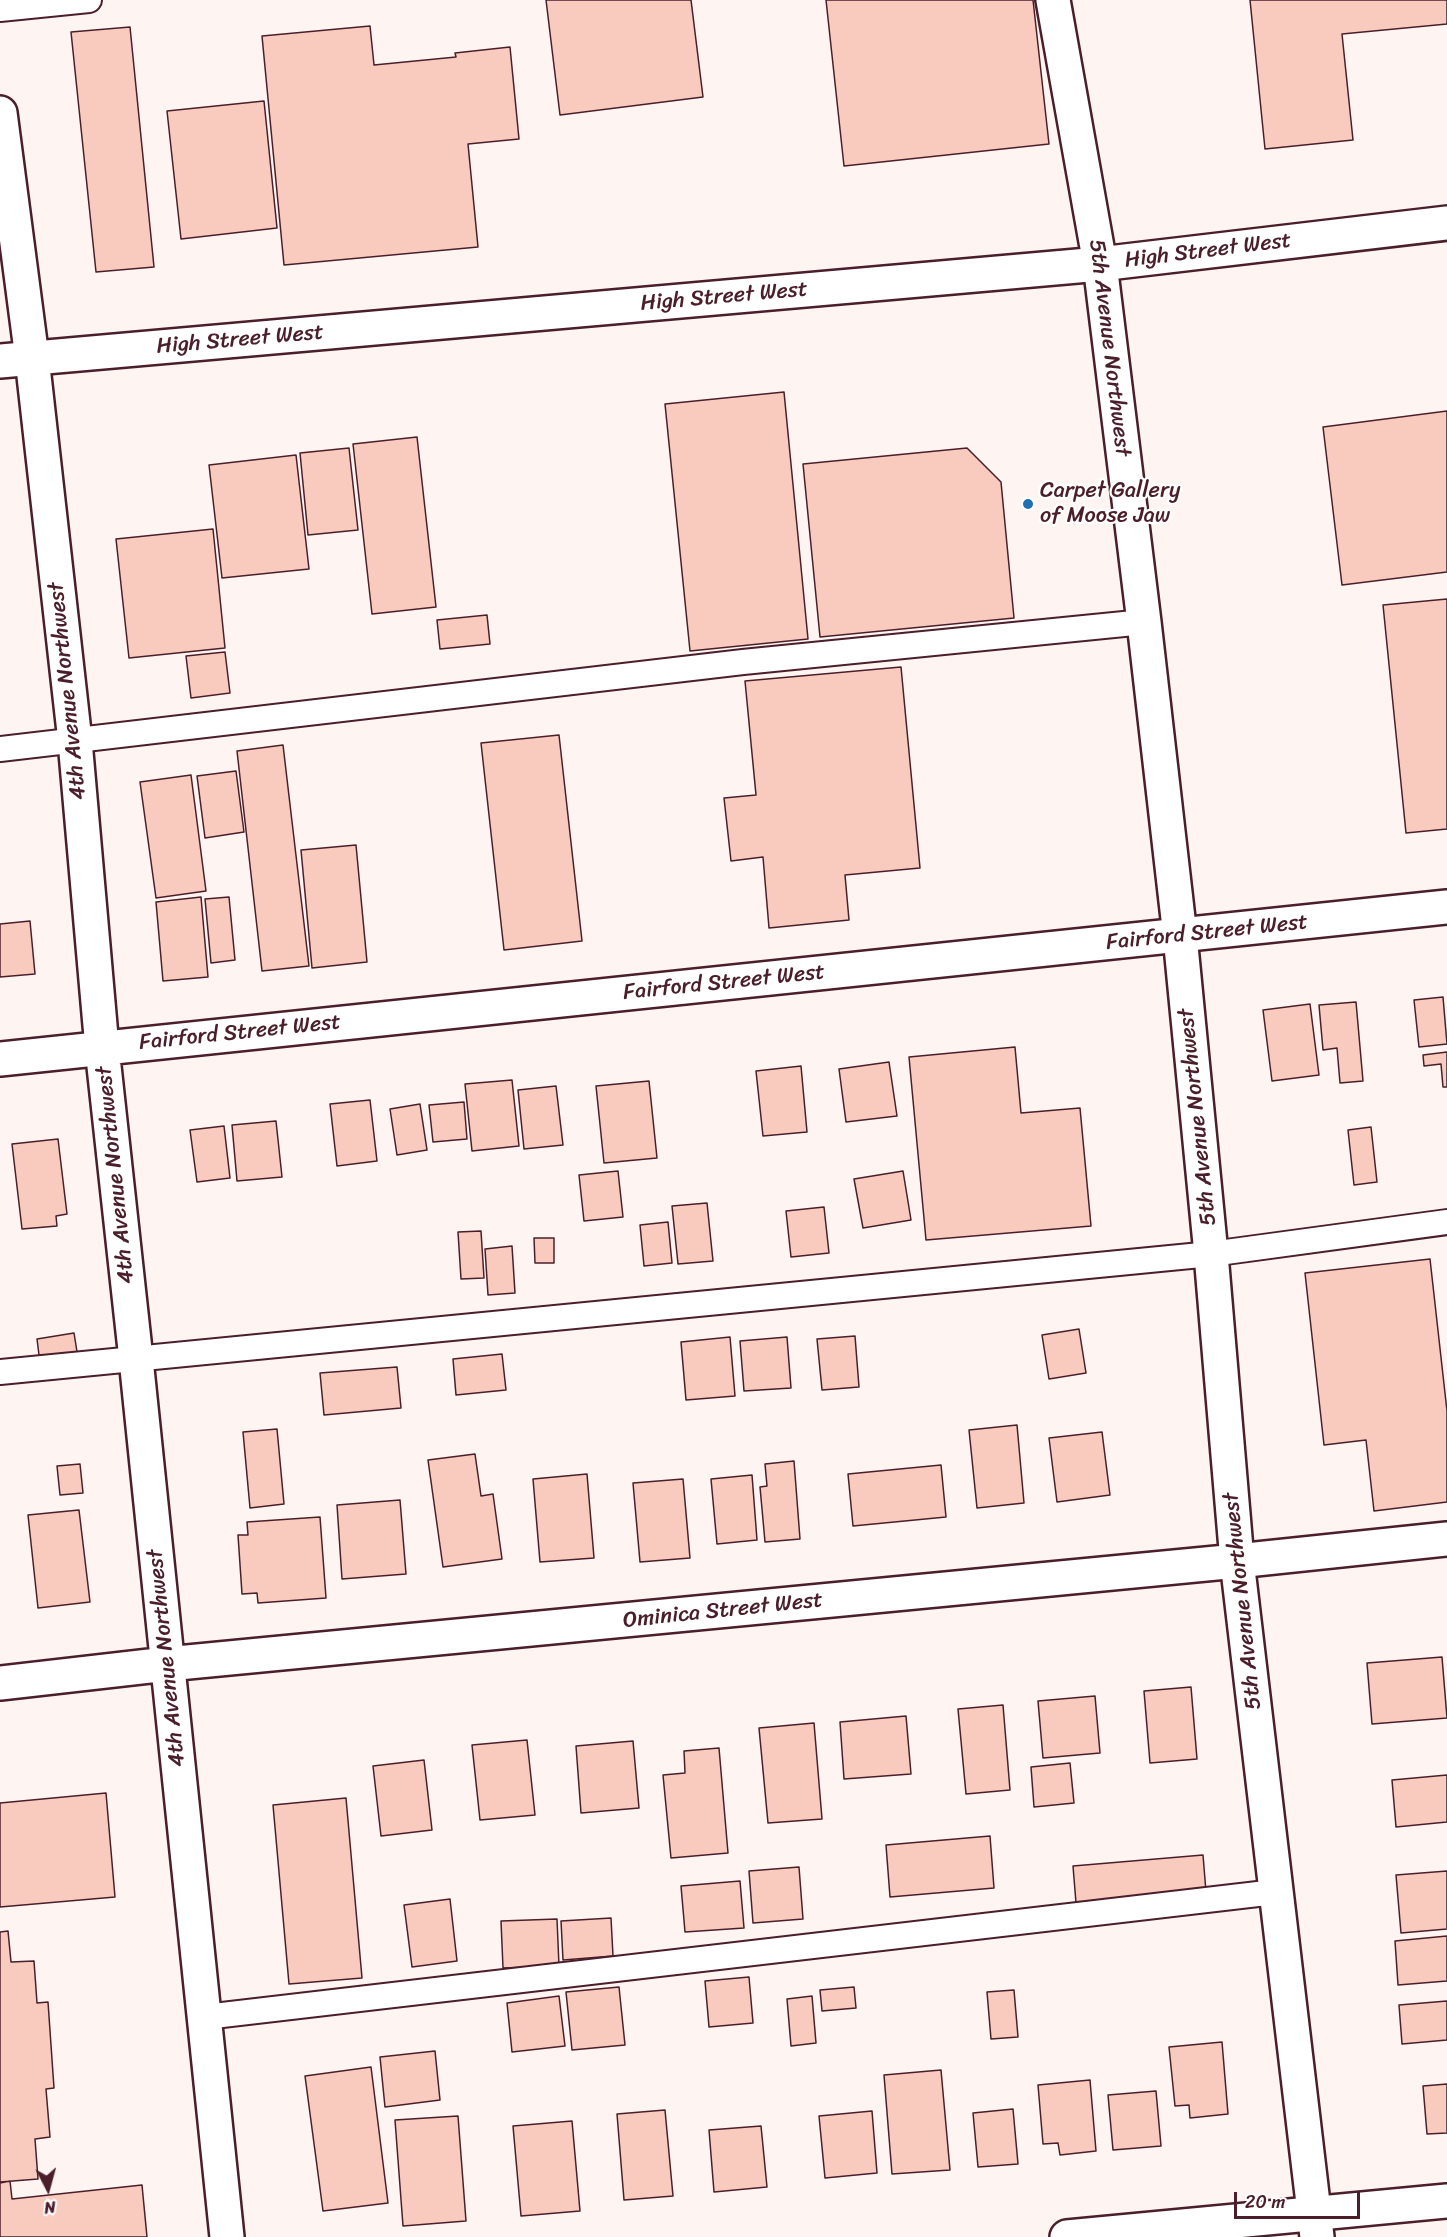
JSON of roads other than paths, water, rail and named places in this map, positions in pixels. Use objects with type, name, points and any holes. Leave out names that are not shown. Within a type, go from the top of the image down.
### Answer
[{"type":"street","name":"5th Avenue Northwest","points":[[1053,0],[1100,264],[1144,622],[1180,936],[1211,1254],[1237,1561],[1315,2224]]},
{"type":"street","name":"4th Avenue Northwest","points":[[0,113],[32,358],[75,741],[102,1048],[227,2237]]},
{"type":"street","name":"High Street West","points":[[0,361],[1100,264],[1447,223]]},
{"type":"street","name":"Fairford Street West","points":[[0,1059],[1447,907]]},
{"type":"street","name":"Ominica Street West","points":[[0,1683],[167,1664],[1447,1539]]},
{"type":"street","points":[[1066,2237],[1315,2224],[1447,2201]]},
{"type":"lane","points":[[0,9],[89,0]]},
{"type":"lane","points":[[0,748],[743,662],[1144,622]]},
{"type":"lane","points":[[0,1372],[1211,1254],[1447,1222]]},
{"type":"lane","points":[[205,2018],[1275,1892]]},
{"type":"place","name":"Carpet Gallery of Moose Jaw","points":[[1028,504]]}]
